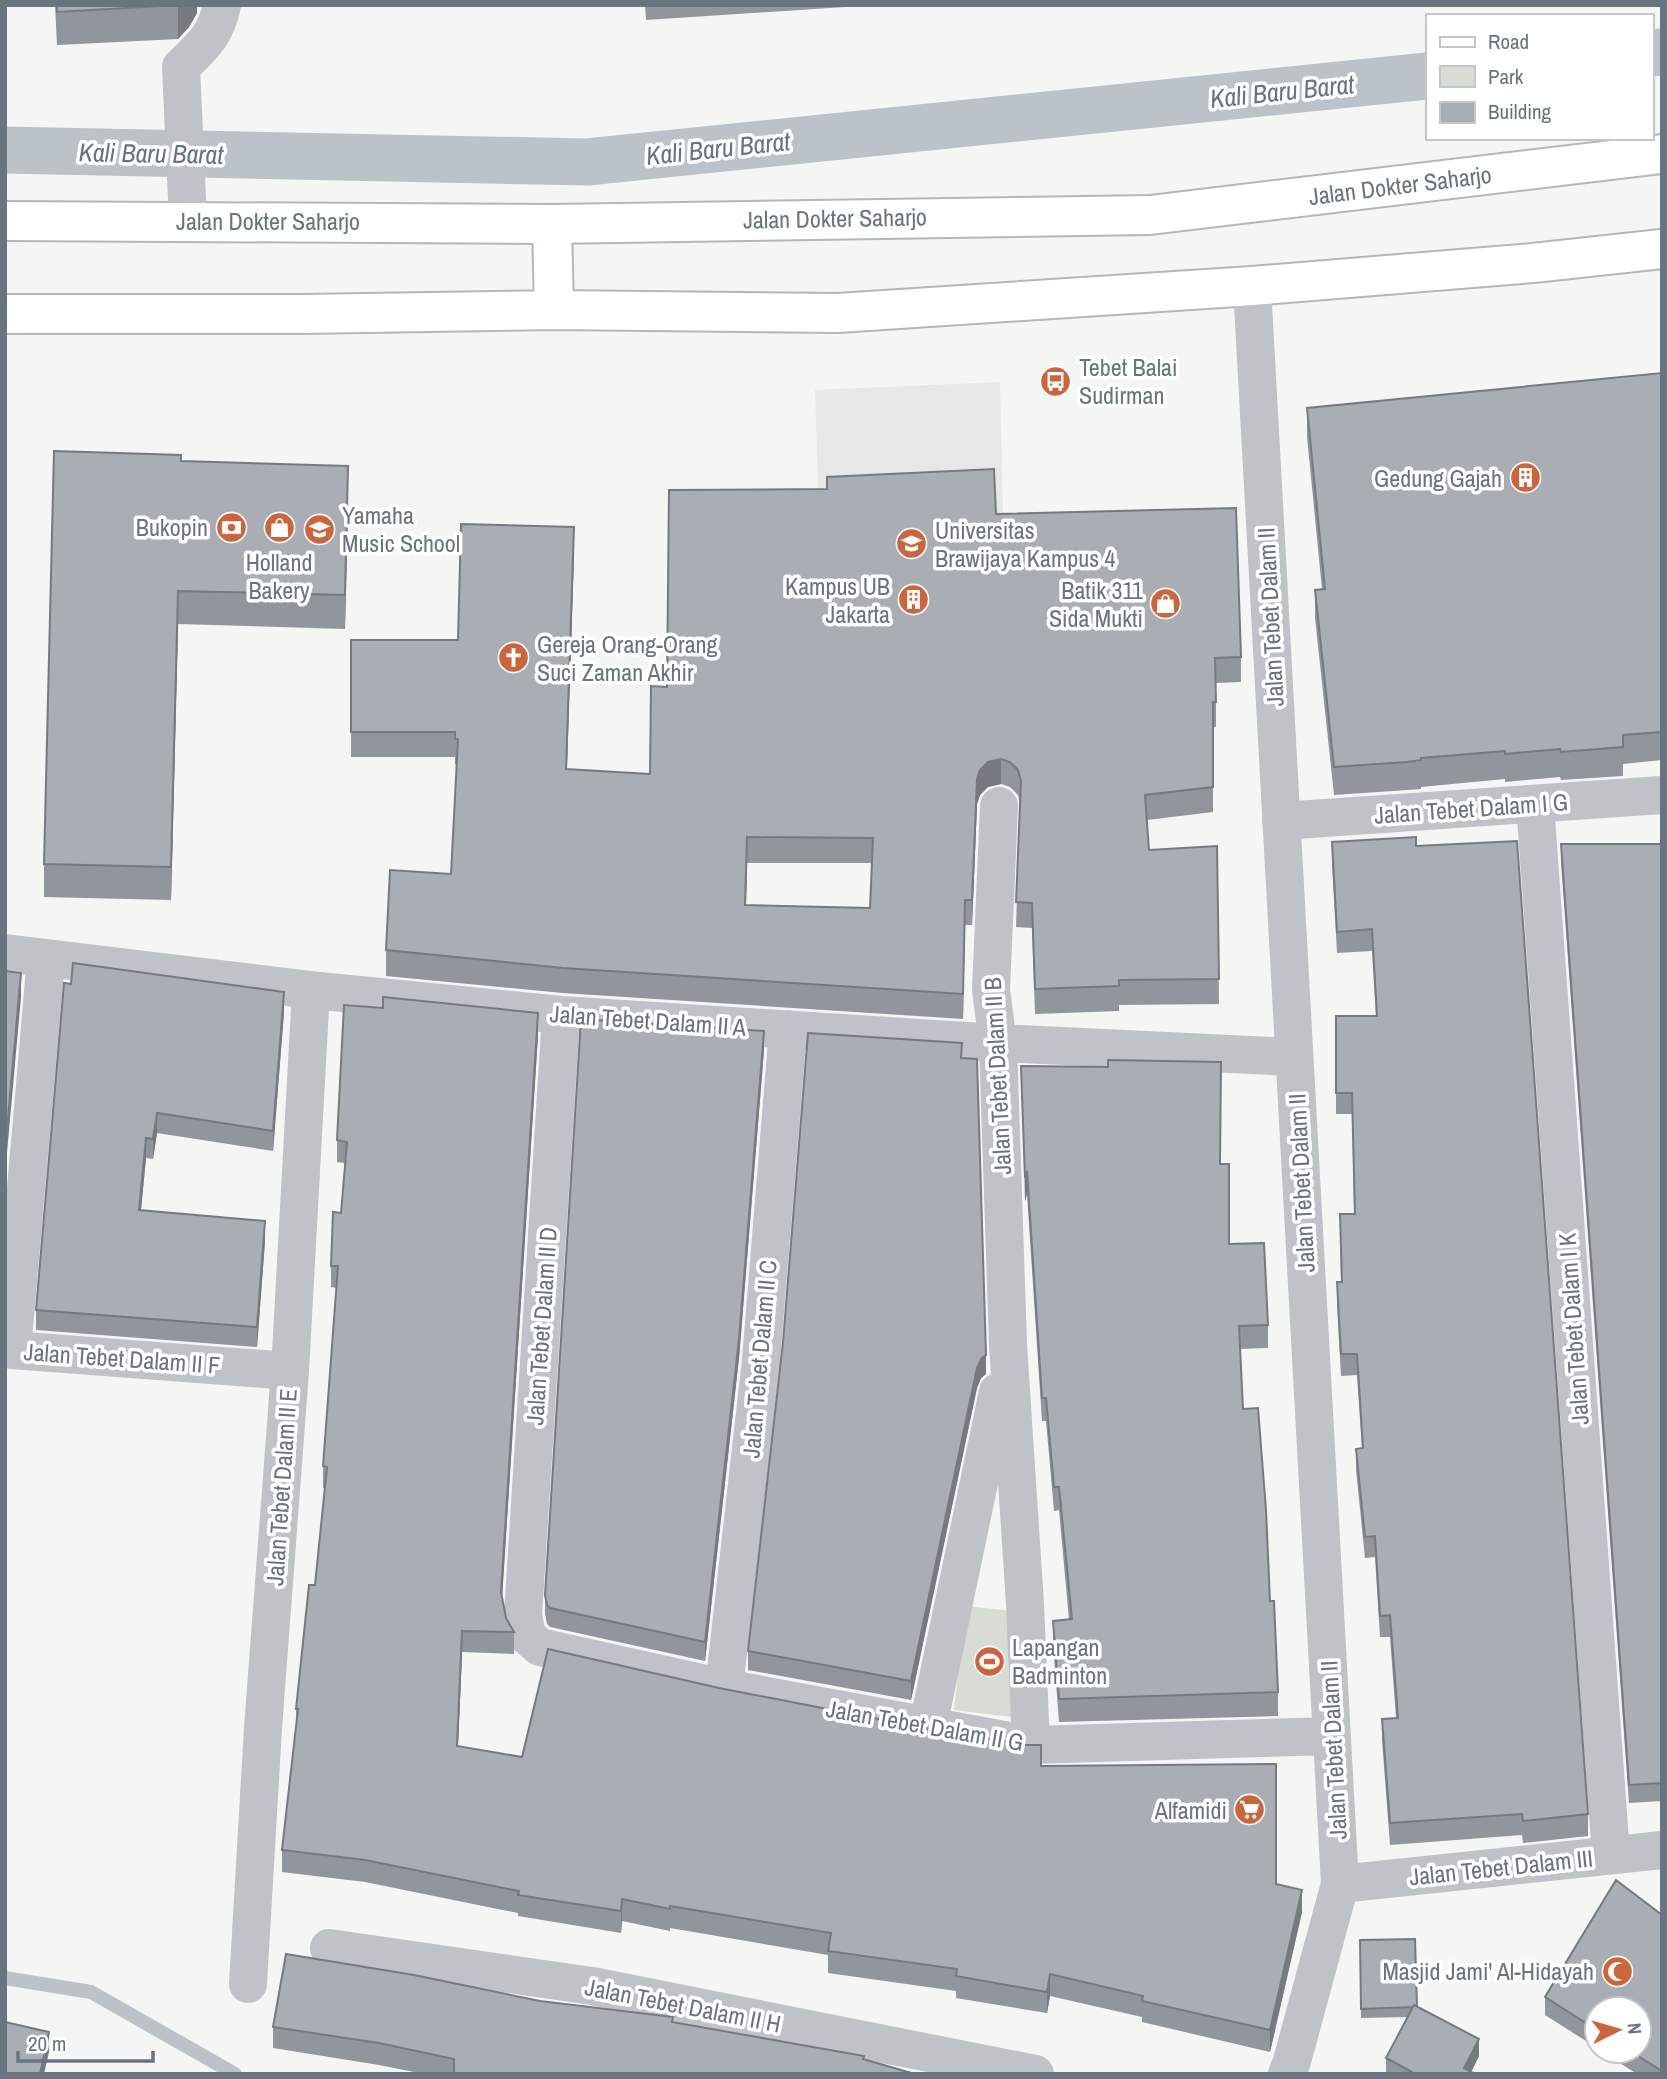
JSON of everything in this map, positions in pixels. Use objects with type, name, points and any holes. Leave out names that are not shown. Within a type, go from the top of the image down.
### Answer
[{"type":"main road","name":"Jalan Dokter Saharjo","points":[[5,221],[552,224],[1009,215],[1150,215],[1662,154]]},
{"type":"main road","points":[[552,224],[554,310]]},
{"type":"main road","points":[[5,314],[302,314],[554,310],[838,313],[1252,286],[1533,263],[1662,249]]},
{"type":"street","points":[[188,220],[181,67],[204,46],[218,22],[222,5]]},
{"type":"street","name":"Jalan Tebet Dalam II","points":[[1252,286],[1340,1884],[1293,2061],[1287,2074]]},
{"type":"street","name":"Jalan Tebet Dalam I G","points":[[1281,821],[1662,795]]},
{"type":"street","name":"Jalan Tebet Dalam I K","points":[[1535,804],[1611,1855]]},
{"type":"street","name":"Jalan Tebet Dalam II B","points":[[999,806],[991,990],[998,1043],[1008,1345],[1025,1604],[1031,1745]]},
{"type":"street","name":"Jalan Tebet Dalam II A","points":[[5,953],[311,990],[561,1015],[998,1043],[1294,1057]]},
{"type":"street","name":"Jalan Tebet Dalam II F","points":[[46,958],[12,1350],[290,1371]]},
{"type":"street","name":"Jalan Tebet Dalam II E","points":[[248,1984],[262,1728],[290,1371],[311,990]]},
{"type":"street","name":"Jalan Tebet Dalam II D","points":[[527,1636],[523,1615],[561,1015]]},
{"type":"street","name":"Jalan Tebet Dalam II C","points":[[724,1688],[761,1360],[788,1029]]},
{"type":"street","name":"Jalan Tebet Dalam II B","points":[[928,1726],[1008,1345]]},
{"type":"street","name":"Jalan Tebet Dalam II G","points":[[527,1636],[540,1647],[724,1688],[1031,1745],[1332,1736]]},
{"type":"street","name":"Jalan Tebet Dalam III","points":[[1340,1884],[1662,1850]]},
{"type":"street","name":"Jalan Tebet Dalam II H","points":[[329,1948],[592,1986],[1035,2074]]},
{"type":"shaded area","name":"Universitas Brawijaya Kampus 4","points":[[1000,382],[1007,697],[825,710],[815,390]]},
{"type":"green space","name":"Lapangan Badminton","points":[[966,1606],[1024,1612],[1012,1717],[954,1710]]},
{"type":"building","points":[[57,5],[178,5],[57,12]]},
{"type":"building","points":[[1662,373],[1662,732],[1623,735],[1623,747],[1505,754],[1505,751],[1334,767],[1315,590],[1325,589],[1307,408]]},
{"type":"building","points":[[54,451],[181,455],[181,461],[348,466],[345,595],[178,591],[171,867],[44,864]]},
{"type":"building","points":[[994,469],[996,514],[1236,508],[1241,657],[1215,658],[1213,787],[1145,795],[1149,850],[1217,846],[1219,979],[1119,980],[1119,986],[1035,989],[1032,903],[1016,902],[1021,781],[1018,770],[1010,762],[1001,759],[988,762],[980,770],[977,779],[972,900],[965,900],[963,994],[563,968],[386,950],[390,870],[451,874],[458,739],[455,739],[455,732],[351,732],[351,640],[458,640],[461,524],[574,527],[566,769],[650,774],[651,686],[667,687],[669,490],[827,489],[827,477]],"holes":[[[747,837],[873,838],[870,908],[745,905]]]},
{"type":"building","points":[[1416,837],[1416,846],[1517,841],[1588,1814],[1523,1821],[1522,1814],[1390,1823],[1382,1719],[1398,1718],[1390,1615],[1380,1616],[1375,1536],[1365,1537],[1356,1449],[1363,1448],[1357,1354],[1341,1354],[1337,1282],[1342,1282],[1340,1214],[1355,1214],[1352,1093],[1336,1093],[1336,1016],[1377,1016],[1372,929],[1337,932],[1332,842]]},
{"type":"building","points":[[1561,844],[1662,844],[1662,1783],[1629,1785]]},
{"type":"building","points":[[73,963],[284,992],[273,1131],[157,1113],[153,1139],[146,1138],[139,1210],[265,1221],[257,1327],[36,1310],[64,983],[71,984]]},
{"type":"building","points":[[5,971],[21,973],[5,1151]]},
{"type":"building","points":[[383,997],[538,1013],[501,1592],[506,1618],[514,1632],[462,1631],[457,1746],[522,1757],[548,1649],[719,1688],[920,1727],[1041,1745],[1041,1766],[1276,1764],[1276,1884],[1302,1890],[1270,2030],[1142,2001],[1143,1996],[1050,1974],[1047,1992],[956,1976],[957,1969],[828,1951],[831,1933],[670,1906],[670,1909],[622,1899],[621,1911],[518,1895],[519,1891],[365,1860],[282,1850],[309,1585],[315,1585],[327,1467],[323,1466],[338,1266],[331,1266],[333,1212],[341,1213],[347,1142],[337,1140],[344,1005],[383,1008]]},
{"type":"building","points":[[581,1019],[764,1031],[739,1339],[705,1642],[550,1608],[545,1595]]},
{"type":"building","points":[[808,1033],[962,1043],[961,1058],[977,1059],[986,1355],[977,1368],[911,1681],[748,1651],[783,1342]]},
{"type":"building","points":[[1108,1060],[1221,1062],[1220,1164],[1229,1164],[1229,1244],[1264,1243],[1268,1325],[1239,1326],[1243,1409],[1258,1408],[1270,1601],[1274,1601],[1278,1692],[1059,1699],[1053,1621],[1072,1619],[1059,1487],[1054,1487],[1046,1398],[1042,1398],[1027,1171],[1025,1178],[1021,1066],[1108,1067]]},
{"type":"building","name":"Masjid Jami' Al-Hidayah","points":[[1616,1880],[1662,1915],[1662,2071],[1652,2065],[1653,1995],[1583,1995],[1583,2021],[1545,1997]]},
{"type":"building","points":[[1415,1939],[1417,2006],[1361,2009],[1360,1940]]},
{"type":"building","points":[[286,1954],[414,1975],[540,2001],[673,2017],[672,2022],[864,2056],[863,2059],[915,2074],[454,2074],[454,2059],[379,2043],[273,2027]]},
{"type":"building","points":[[1414,2005],[1479,2039],[1464,2068],[1475,2074],[1411,2074],[1412,2072],[1386,2058]]},
{"type":"building","points":[[5,2022],[49,2032],[40,2074],[5,2074]]},
{"type":"waterway","name":"Kali Baru Barat","points":[[1653,53],[1662,52]]},
{"type":"waterway","name":"Kali Baru Barat","points":[[5,150],[587,162],[1426,76]]},
{"type":"waterway","points":[[5,1978],[91,1992],[235,2074]]},
{"type":"place","name":"Tebet Balai Sudirman","points":[[1056,381]]},
{"type":"place","name":"Gedung Gajah","points":[[1525,478]]},
{"type":"place","name":"Bukopin","points":[[231,527]]},
{"type":"place","name":"Holland Bakery","points":[[279,528]]},
{"type":"place","name":"Yamaha Music School","points":[[319,529]]},
{"type":"place","name":"Universitas Brawijaya Kampus 4","points":[[912,544]]},
{"type":"place","name":"Kampus UB Jakarta","points":[[913,600]]},
{"type":"place","name":"Batik 311 Sida Mukti","points":[[1166,604]]},
{"type":"place","name":"Gereja Orang-Orang Suci Zaman Akhir","points":[[514,658]]},
{"type":"place","name":"Lapangan Badminton","points":[[989,1661]]},
{"type":"place","name":"Alfamidi","points":[[1250,1810]]},
{"type":"place","name":"Masjid Jami' Al-Hidayah","points":[[1617,1971]]}]
